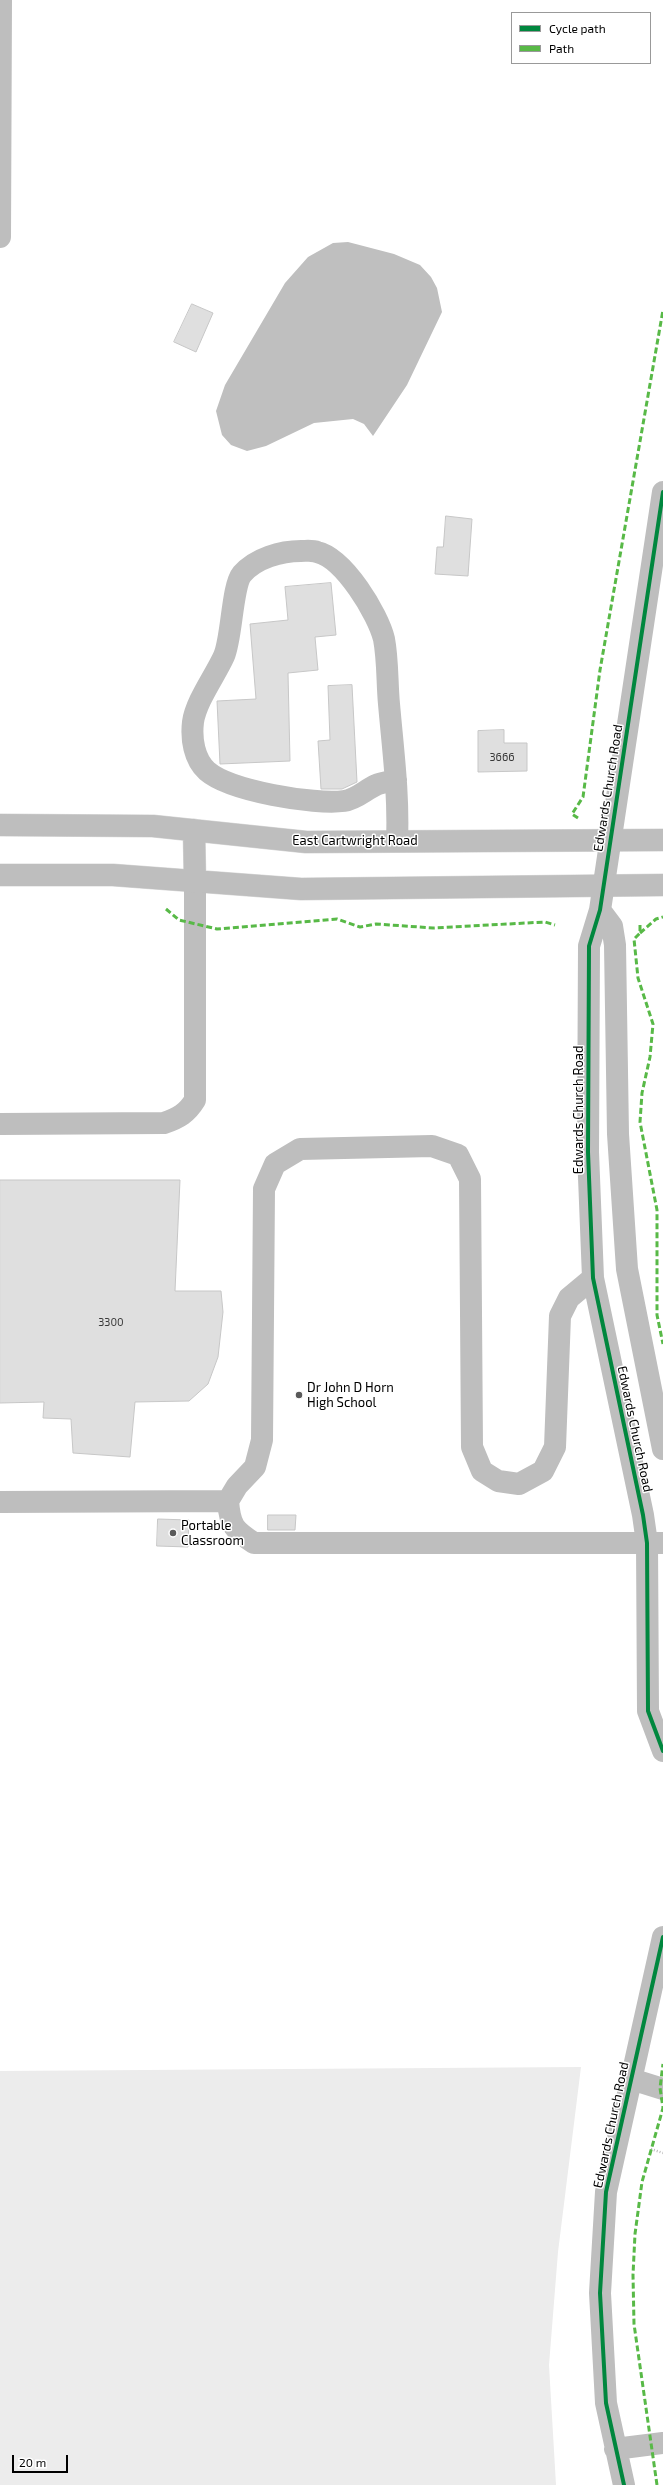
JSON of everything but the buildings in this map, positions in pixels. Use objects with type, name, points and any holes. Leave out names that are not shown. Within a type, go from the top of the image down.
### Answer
[{"type":"street","points":[[0,237],[1,0]]},
{"type":"street","name":"Edwards Church Road","points":[[663,492],[600,910],[589,946],[588,1152],[593,1278],[643,1515],[655,1543],[648,1711],[663,1751]]},
{"type":"street","points":[[396,780],[377,784],[361,795],[343,801],[301,799],[270,794],[228,783],[208,771],[199,761],[193,744],[193,721],[198,706],[215,678],[226,651],[241,575],[259,560],[291,551],[318,552],[345,570],[364,595],[384,638],[399,810],[397,841]]},
{"type":"street","name":"East Cartwright Road","points":[[0,825],[153,826],[306,842],[663,840]]},
{"type":"street","points":[[0,1124],[164,1123],[178,1119],[188,1112],[195,1100],[197,1012],[194,830]]},
{"type":"street","points":[[0,875],[113,875],[301,889],[663,885]]},
{"type":"street","name":"Edwards Church Road","points":[[600,910],[612,926],[615,945],[618,1134],[627,1269],[663,1449]]},
{"type":"street","points":[[593,1278],[569,1298],[560,1316],[555,1447],[543,1471],[519,1484],[498,1481],[482,1471],[472,1447],[470,1178],[458,1156],[432,1146],[300,1149],[275,1164],[264,1190],[262,1440],[254,1467],[237,1486],[228,1501],[230,1520],[237,1532],[254,1542],[655,1543]]},
{"type":"street","points":[[0,1502],[228,1501]]},
{"type":"street","name":"Edwards Church Road","points":[[624,2485],[606,2404],[600,2293],[606,2192],[663,1937]]},
{"type":"street","points":[[631,2079],[663,2089]]},
{"type":"street","points":[[616,2450],[663,2443]]},
{"type":"path","points":[[651,2149],[663,2153]]},
{"type":"shaded area","points":[[348,242],[394,254],[420,265],[431,277],[437,288],[442,312],[407,385],[373,436],[364,424],[353,419],[314,423],[266,446],[247,451],[231,445],[222,435],[216,411],[225,385],[285,283],[308,257],[333,243]]},
{"type":"shaded area","points":[[581,2067],[558,2252],[549,2365],[556,2485],[0,2485],[0,2071]]},
{"type":"marked path","points":[[578,818],[572,814],[583,797],[600,670],[663,310]]},
{"type":"marked path","points":[[166,909],[179,920],[217,929],[337,919],[360,927],[376,924],[433,928],[545,922],[555,925]]},
{"type":"marked path","points":[[640,933],[656,919],[663,917]]},
{"type":"marked path","points":[[640,925],[640,933],[634,939],[638,978],[653,1024],[650,1057],[642,1093],[640,1122],[657,1210],[657,1315],[663,1344]]},
{"type":"marked path","points":[[657,2485],[634,2324],[633,2275],[635,2234],[642,2182],[663,2108],[660,2088],[663,2064]]},
{"type":"cycle path","points":[[663,492],[600,910],[589,946],[588,1152],[593,1278],[643,1515],[647,1543],[648,1711],[663,1751]]},
{"type":"cycle path","points":[[624,2485],[606,2403],[600,2293],[606,2192],[663,1937]]},
{"type":"place","name":"Dr John D Horn High School","points":[[299,1395]]},
{"type":"place","name":"Portable Classroom","points":[[173,1533]]}]
